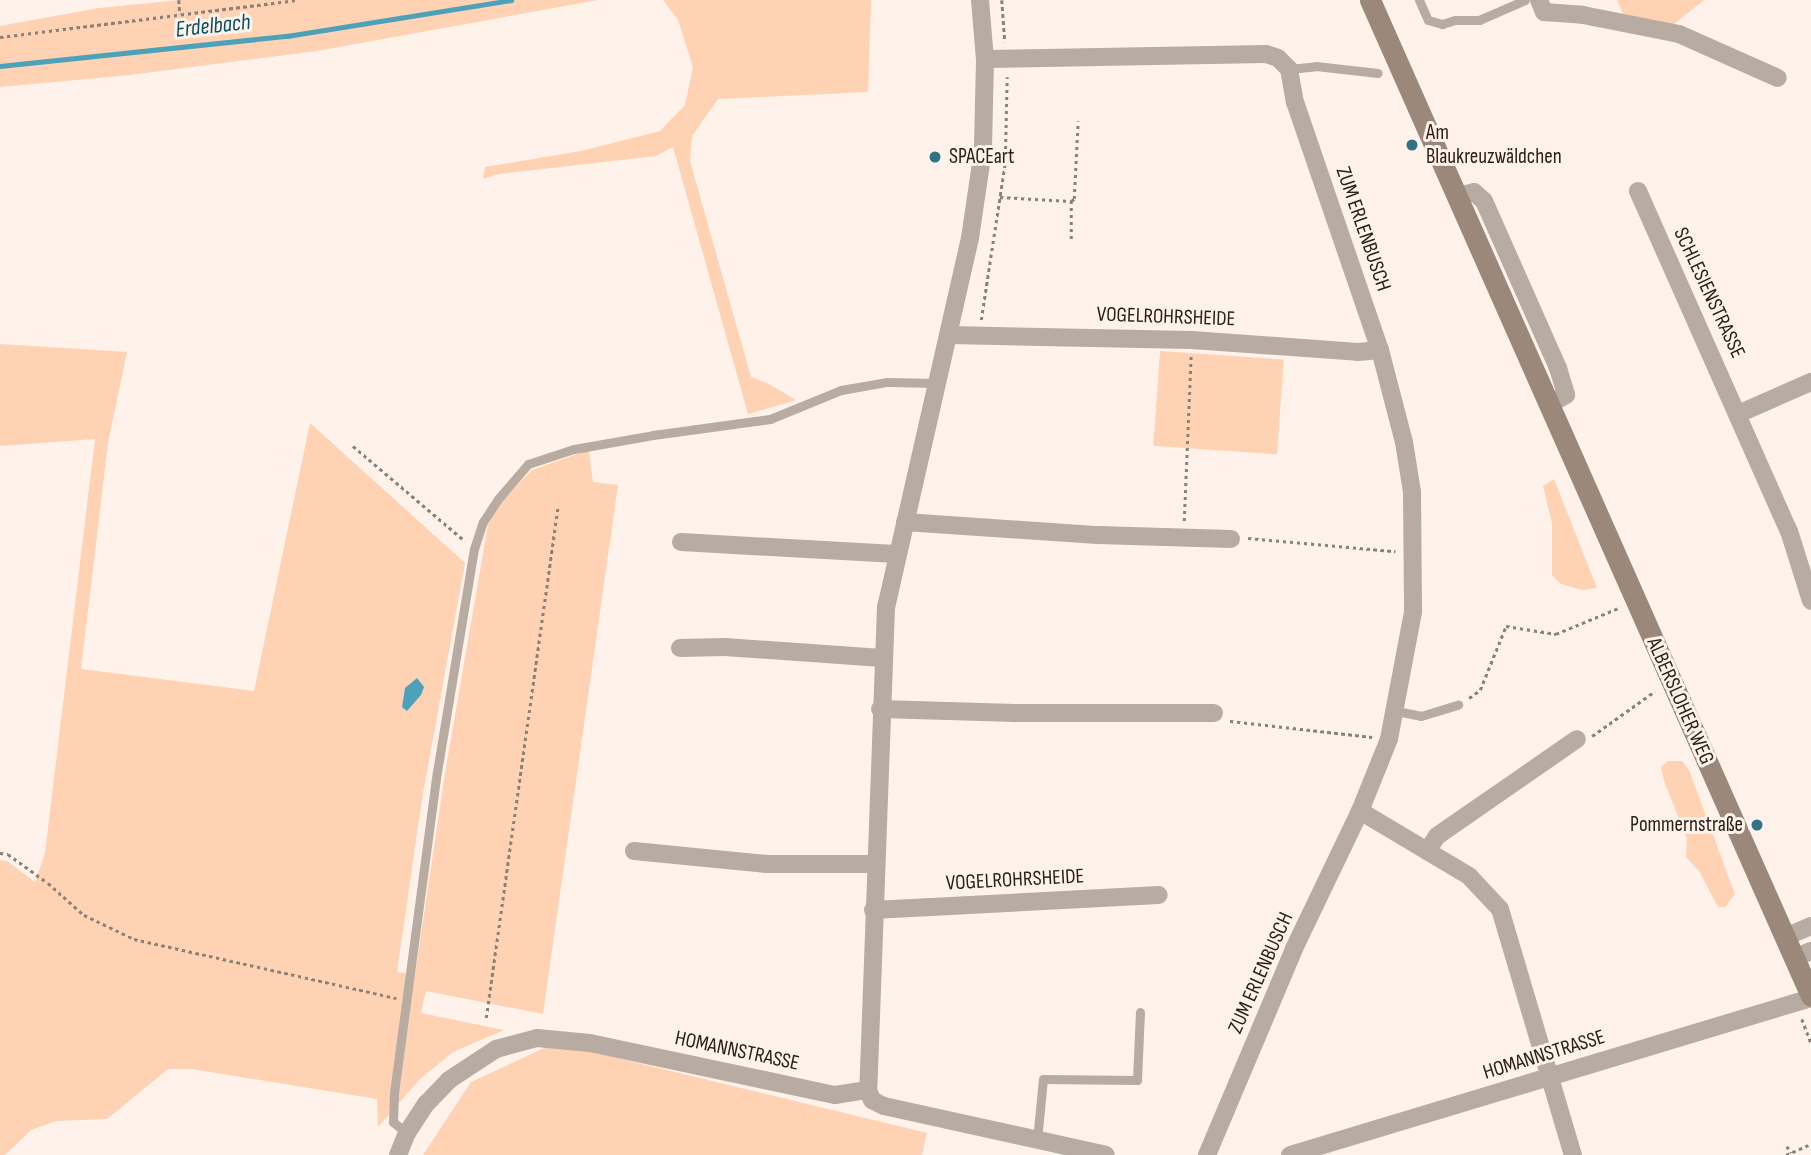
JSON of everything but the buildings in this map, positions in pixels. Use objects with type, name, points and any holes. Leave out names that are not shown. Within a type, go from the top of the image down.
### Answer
[{"type":"main road","name":"ALBERSLOHER WEG","points":[[1370,0],[1785,937],[1803,955],[1811,997]]},
{"type":"street","points":[[980,0],[985,59],[983,150],[970,237],[950,335],[886,607],[880,709],[868,1090],[872,1100],[884,1106],[1079,1152],[1106,1155]]},
{"type":"street","points":[[1539,0],[1544,12],[1583,15],[1679,34],[1778,78]]},
{"type":"street","points":[[985,59],[1266,54],[1278,58],[1289,69]]},
{"type":"street","name":"ZUM ERLENBUSCH","points":[[1207,1155],[1294,949],[1360,811],[1389,739],[1413,612],[1415,553],[1412,492],[1404,442],[1380,350],[1296,103],[1289,69]]},
{"type":"street","name":"SCHLESIENSTRASSE","points":[[1638,191],[1789,531],[1811,601]]},
{"type":"street","name":"VOGELROHRSHEIDE","points":[[950,335],[1192,340],[1358,352],[1380,350]]},
{"type":"street","points":[[1738,414],[1811,382]]},
{"type":"street","points":[[905,522],[1231,539]]},
{"type":"street","points":[[681,542],[897,554]]},
{"type":"street","points":[[680,648],[725,648],[882,658]]},
{"type":"street","points":[[880,709],[1015,713],[1214,713]]},
{"type":"street","points":[[1427,851],[1437,836],[1577,739]]},
{"type":"street","points":[[1360,811],[1469,876],[1500,909],[1573,1155]]},
{"type":"street","points":[[634,851],[767,864],[875,864]]},
{"type":"street","name":"VOGELROHRSHEIDE","points":[[873,910],[1159,895]]},
{"type":"street","points":[[1785,937],[1811,926]]},
{"type":"street","name":"HOMANNSTRASSE","points":[[1290,1155],[1811,997]]},
{"type":"street","name":"HOMANNSTRASSE","points":[[398,1155],[407,1133],[426,1104],[449,1080],[471,1062],[496,1049],[537,1038],[590,1043],[835,1095],[868,1090]]},
{"type":"lane","points":[[1419,0],[1428,20],[1442,24],[1455,20],[1479,20],[1525,0]]},
{"type":"lane","points":[[1289,69],[1316,66],[1378,73]]},
{"type":"lane","points":[[407,1133],[393,1122],[406,1001],[437,772],[474,549],[483,522],[498,499],[518,472],[538,460],[574,449],[770,419],[841,390],[887,382],[939,383]]},
{"type":"lane","points":[[1396,710],[1421,716],[1458,705]]},
{"type":"lane","points":[[1037,1140],[1044,1079],[1138,1080],[1140,1012]]},
{"type":"path","points":[[179,0],[180,16]]},
{"type":"path","points":[[0,37],[295,0]]},
{"type":"path","points":[[977,335],[987,294],[1006,163],[1006,57],[1002,0]]},
{"type":"path","points":[[1071,239],[1078,121]]},
{"type":"path","points":[[1000,197],[1072,201]]},
{"type":"path","points":[[1184,538],[1192,340]]},
{"type":"path","points":[[354,446],[474,549]]},
{"type":"path","points":[[486,1018],[558,506]]},
{"type":"path","points":[[1231,539],[1239,537],[1415,553]]},
{"type":"path","points":[[1458,705],[1480,690],[1506,626],[1556,634],[1622,607]]},
{"type":"path","points":[[1577,739],[1586,740],[1658,689]]},
{"type":"path","points":[[1214,713],[1233,723],[1389,739]]},
{"type":"path","points":[[0,853],[8,854],[48,883],[84,915],[134,939],[406,1001]]},
{"type":"path","points":[[1786,1155],[1811,1144]]},
{"type":"path","points":[[1787,1146],[1791,1153]]},
{"type":"shaded area","points":[[180,0],[598,0],[317,51],[130,75],[0,87],[0,26],[99,8]]},
{"type":"shaded area","points":[[663,0],[871,0],[868,92],[718,99],[692,136],[690,161],[751,377],[796,400],[748,414],[673,147],[656,156],[499,174],[483,179],[485,167],[581,151],[660,131],[685,105],[693,67],[678,20]]},
{"type":"shaded area","points":[[1617,0],[1704,0],[1673,25],[1623,14]]},
{"type":"shaded area","points":[[0,344],[127,352],[108,443],[81,669],[254,691],[310,423],[465,563],[422,799],[397,972],[415,975],[445,773],[488,525],[503,500],[532,470],[589,450],[593,482],[618,485],[543,1014],[426,991],[421,1013],[504,1030],[453,1052],[420,1079],[378,1127],[377,1099],[192,1069],[168,1069],[107,1119],[56,1121],[31,1130],[5,1155],[0,1155],[0,860],[7,861],[35,882],[45,853],[95,439],[0,446]]},
{"type":"shaded area","points":[[1160,351],[1284,360],[1277,454],[1153,446]]},
{"type":"shaded area","points":[[1554,479],[1597,588],[1582,590],[1561,584],[1552,575],[1552,523],[1543,486]]},
{"type":"shaded area","points":[[1668,761],[1682,761],[1689,770],[1735,894],[1725,907],[1718,907],[1699,871],[1686,857],[1687,839],[1661,767]]},
{"type":"shaded area","points":[[555,1043],[927,1133],[922,1155],[423,1155],[471,1082]]},
{"type":"water","points":[[417,678],[424,687],[421,695],[407,711],[402,707],[405,688]]},
{"type":"waterway","name":"Erdelbach","points":[[0,66],[287,36],[511,0]]},
{"type":"place","name":"Am Blaukreuzwäldchen","points":[[1412,145]]},
{"type":"place","name":"SPACEart","points":[[935,157]]},
{"type":"place","name":"Pommernstraße","points":[[1757,825]]}]
